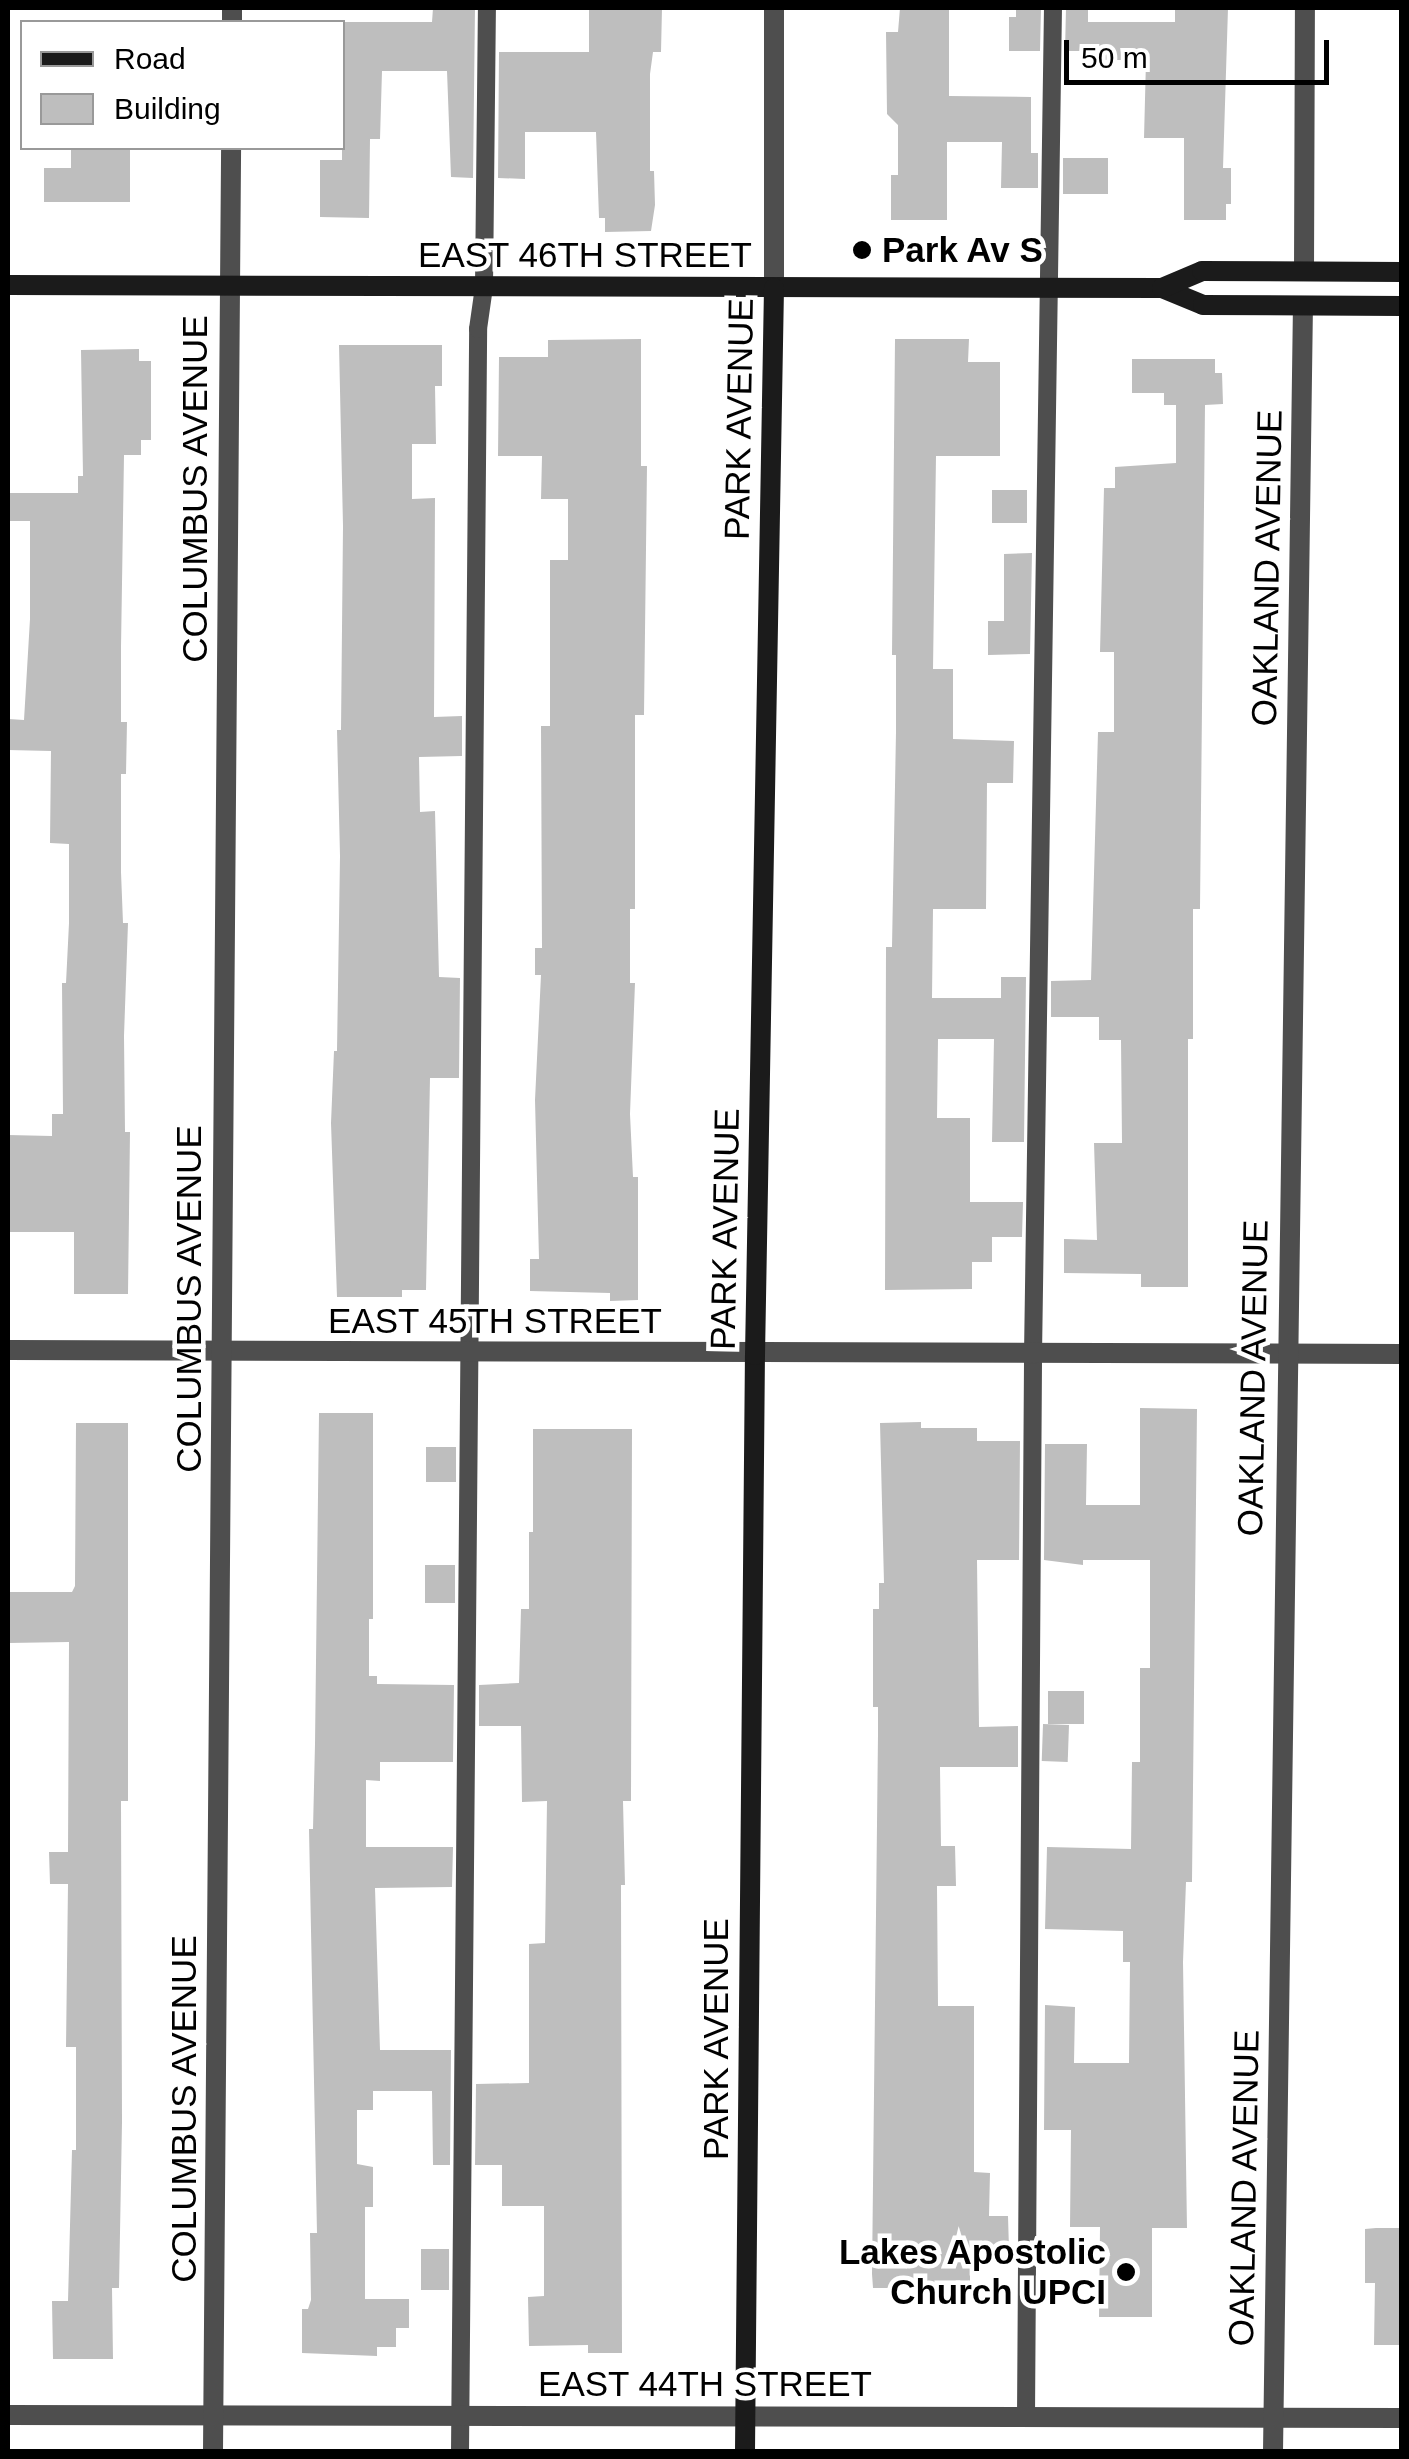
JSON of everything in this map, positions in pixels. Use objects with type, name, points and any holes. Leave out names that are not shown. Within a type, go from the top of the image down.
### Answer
[{"type":"street","name":"PARK AVENUE","points":[[745,2452],[755,1355],[774,288],[774,8]]},
{"type":"street","points":[[1304,271],[1305,8]]},
{"type":"street","name":"COLUMBUS AVENUE","points":[[213,2452],[230,150]]},
{"type":"street","name":"EAST 46TH STREET","points":[[8,285],[1162,288],[1202,271],[1402,272]]},
{"type":"street","name":"EAST 46TH STREET","points":[[1162,288],[1203,305],[1402,306]]},
{"type":"street","name":"OAKLAND AVENUE","points":[[1273,2452],[1303,306]]},
{"type":"street","name":"EAST 45TH STREET","points":[[8,1350],[1402,1354]]},
{"type":"street","name":"EAST 44TH STREET","points":[[8,2415],[1402,2418]]},
{"type":"lane","points":[[460,2452],[478,330],[484,287],[487,8]]},
{"type":"lane","points":[[1026,2417],[1032,1355],[1052,289],[1053,8]]},
{"type":"building","points":[[433,8],[475,8],[473,178],[451,177],[447,71],[382,71],[380,139],[370,139],[369,218],[320,217],[320,160],[342,160],[345,150],[345,22],[432,22]]},
{"type":"building","points":[[589,8],[662,8],[661,52],[653,52],[650,74],[650,171],[654,171],[655,205],[651,231],[605,232],[605,218],[599,218],[596,132],[525,132],[525,179],[498,178],[499,52],[589,52]]},
{"type":"building","points":[[900,8],[949,8],[949,96],[1031,97],[1031,153],[1038,153],[1038,188],[1001,188],[1002,142],[947,142],[947,220],[891,220],[891,175],[898,175],[898,125],[887,114],[886,32],[898,32]]},
{"type":"building","points":[[1016,8],[1041,8],[1040,51],[1009,51],[1009,17],[1016,17]]},
{"type":"building","points":[[1066,8],[1088,8],[1088,22],[1175,22],[1175,8],[1228,8],[1223,168],[1231,168],[1231,204],[1226,204],[1226,220],[1184,220],[1184,138],[1144,138],[1146,60],[1090,60],[1090,51],[1065,51]]},
{"type":"building","points":[[71,150],[130,150],[130,202],[44,202],[44,168],[71,168]]},
{"type":"building","points":[[1063,158],[1108,158],[1108,194],[1063,194]]},
{"type":"building","points":[[641,339],[641,466],[647,466],[644,715],[635,715],[635,909],[630,909],[630,983],[635,983],[630,1114],[633,1177],[638,1177],[638,1300],[610,1301],[610,1293],[530,1291],[530,1259],[539,1259],[535,1100],[541,975],[535,975],[535,948],[542,948],[541,726],[550,726],[550,560],[568,560],[568,499],[541,499],[542,456],[498,456],[499,357],[548,357],[548,340]]},
{"type":"building","points":[[895,339],[969,339],[968,362],[1000,362],[1000,456],[936,456],[933,669],[953,669],[953,739],[1014,741],[1013,783],[987,783],[986,909],[933,909],[932,998],[1001,998],[1001,977],[1026,977],[1024,1142],[992,1142],[994,1039],[938,1039],[937,1118],[970,1118],[970,1202],[1023,1202],[1022,1237],[992,1237],[992,1262],[972,1262],[972,1289],[885,1290],[886,947],[892,947],[896,732],[896,655],[892,655]]},
{"type":"building","points":[[339,345],[442,345],[442,386],[435,386],[436,444],[412,444],[412,499],[435,498],[434,717],[462,716],[462,756],[419,757],[420,812],[435,811],[439,977],[460,978],[459,1078],[430,1078],[426,1290],[402,1290],[402,1297],[337,1297],[331,1123],[337,1051],[340,856],[337,730],[341,730],[343,526]]},
{"type":"building","points":[[139,349],[139,361],[151,361],[151,440],[141,440],[141,455],[124,455],[121,648],[121,722],[127,722],[126,774],[121,774],[121,872],[123,923],[128,923],[124,1036],[125,1132],[130,1132],[128,1294],[74,1294],[74,1232],[8,1232],[8,1135],[52,1136],[52,1114],[63,1114],[62,983],[66,983],[69,844],[50,843],[51,751],[8,750],[8,719],[24,720],[30,521],[8,521],[8,493],[78,493],[78,476],[83,476],[81,350]]},
{"type":"building","points":[[1132,359],[1215,359],[1215,373],[1222,373],[1223,404],[1205,405],[1200,909],[1193,909],[1193,1039],[1188,1039],[1188,1287],[1141,1287],[1141,1274],[1064,1273],[1064,1239],[1097,1240],[1094,1143],[1122,1143],[1121,1040],[1099,1040],[1099,1017],[1051,1017],[1051,981],[1091,980],[1098,732],[1114,732],[1114,652],[1100,652],[1104,488],[1115,488],[1115,467],[1176,463],[1176,405],[1164,405],[1164,393],[1132,393]]},
{"type":"building","points":[[992,490],[1027,490],[1027,523],[992,523]]},
{"type":"building","points":[[1032,553],[1030,654],[988,655],[988,621],[1004,621],[1004,554]]},
{"type":"building","points":[[1140,1408],[1197,1409],[1192,1882],[1186,1882],[1183,1962],[1187,2228],[1152,2228],[1152,2317],[1099,2317],[1100,2227],[1070,2227],[1071,2130],[1044,2130],[1045,2005],[1075,2007],[1074,2063],[1129,2063],[1130,1962],[1123,1962],[1123,1931],[1045,1929],[1047,1847],[1131,1849],[1132,1762],[1140,1762],[1140,1668],[1150,1668],[1150,1560],[1083,1560],[1083,1565],[1044,1560],[1045,1444],[1087,1444],[1086,1505],[1140,1505]]},
{"type":"building","points":[[319,1413],[373,1413],[373,1619],[369,1619],[369,1676],[377,1676],[377,1684],[454,1685],[453,1762],[380,1762],[380,1781],[366,1780],[366,1847],[453,1847],[452,1887],[375,1888],[380,2050],[451,2050],[450,2165],[433,2165],[432,2091],[373,2091],[373,2110],[357,2110],[357,2164],[373,2167],[373,2207],[365,2207],[365,2299],[409,2299],[409,2328],[396,2328],[396,2347],[377,2347],[377,2356],[302,2353],[302,2309],[308,2309],[311,2300],[310,2233],[317,2233],[309,1829],[313,1829]]},
{"type":"building","points":[[921,1422],[921,1428],[977,1428],[977,1441],[1020,1441],[1019,1560],[977,1560],[979,1727],[1018,1726],[1018,1767],[940,1767],[941,1846],[955,1846],[956,1886],[937,1886],[938,2006],[974,2006],[974,2172],[990,2173],[989,2216],[1008,2216],[1009,2249],[970,2250],[970,2288],[873,2288],[872,2274],[878,1734],[878,1707],[873,1707],[873,1609],[879,1609],[879,1583],[884,1583],[880,1423]]},
{"type":"building","points":[[76,1423],[128,1423],[128,1801],[121,1801],[122,2122],[119,2288],[112,2288],[113,2359],[53,2359],[52,2301],[68,2301],[72,2150],[76,2150],[76,2047],[66,2047],[68,1884],[50,1884],[49,1852],[68,1852],[69,1642],[8,1643],[8,1592],[72,1592],[75,1586]]},
{"type":"building","points":[[533,1429],[632,1429],[631,1801],[623,1801],[625,1885],[621,1885],[622,2353],[588,2353],[588,2345],[529,2346],[528,2297],[544,2296],[544,2206],[502,2206],[502,2165],[475,2165],[476,2084],[529,2083],[529,1944],[545,1943],[547,1801],[522,1802],[521,1726],[479,1726],[479,1685],[519,1683],[521,1609],[529,1609]]},
{"type":"building","points":[[426,1447],[456,1447],[456,1482],[426,1482]]},
{"type":"building","points":[[425,1565],[455,1565],[455,1603],[425,1603]]},
{"type":"building","points":[[1048,1691],[1084,1691],[1084,1724],[1048,1724]]},
{"type":"building","points":[[1043,1724],[1069,1725],[1068,1762],[1042,1761]]},
{"type":"building","points":[[1402,2228],[1402,2345],[1374,2345],[1375,2283],[1365,2283],[1365,2229]]},
{"type":"building","points":[[421,2249],[449,2249],[449,2290],[421,2290]]},
{"type":"place","name":"Park Av S","points":[[862,250]]},
{"type":"place","name":"Lakes Apostolic Church UPCI","points":[[1126,2272]]}]
